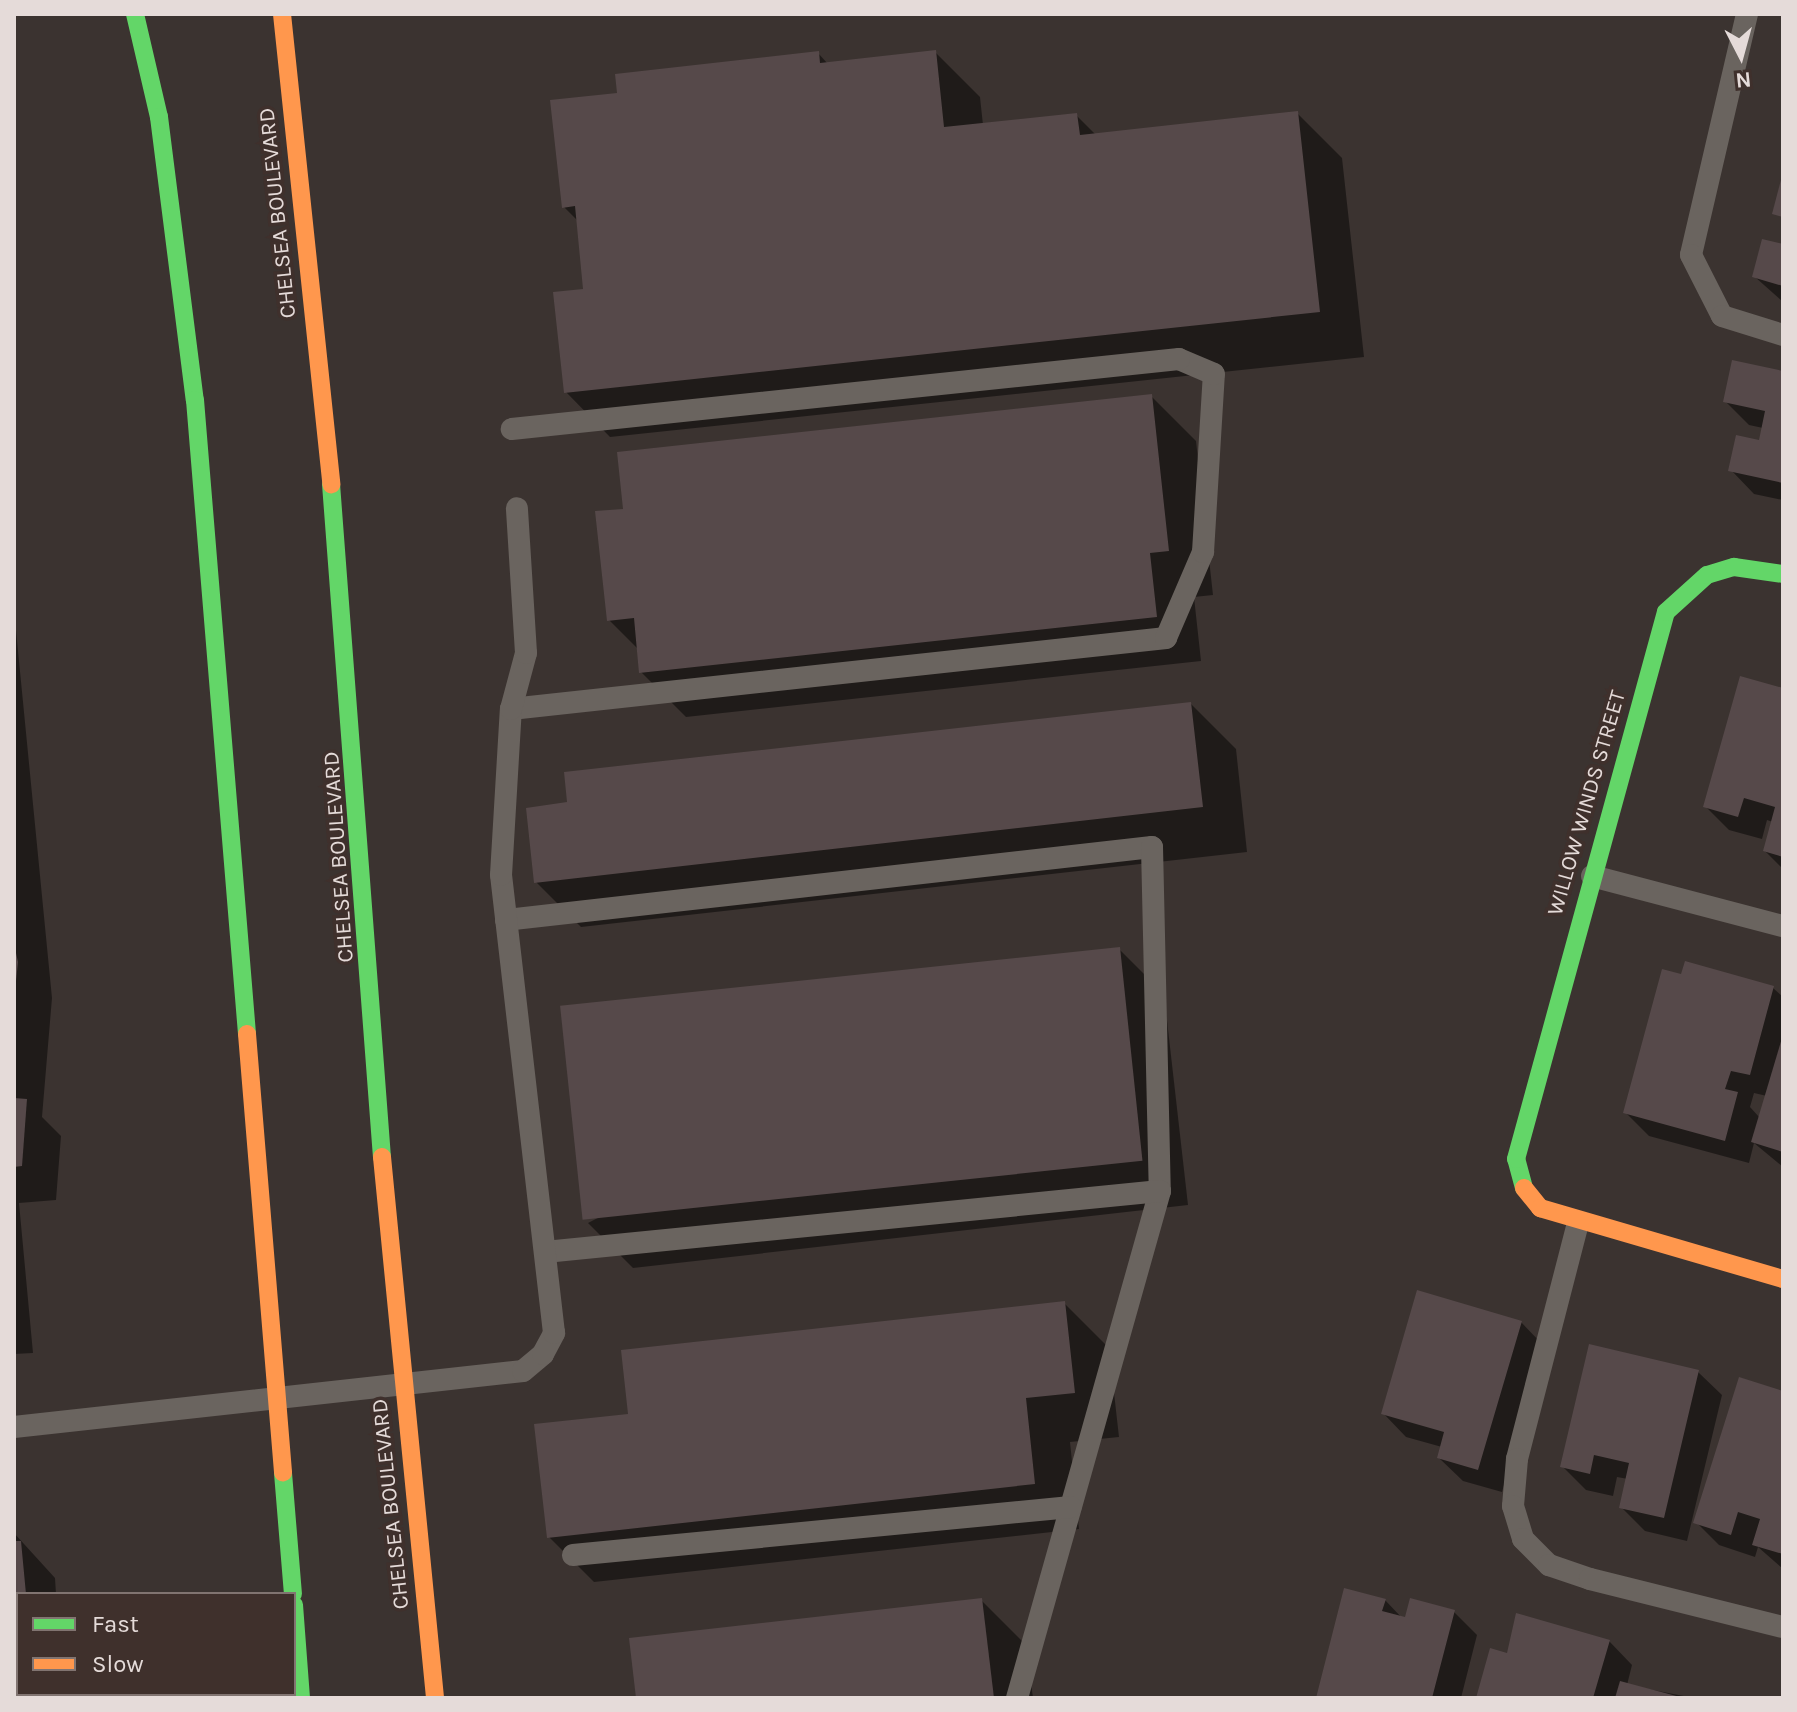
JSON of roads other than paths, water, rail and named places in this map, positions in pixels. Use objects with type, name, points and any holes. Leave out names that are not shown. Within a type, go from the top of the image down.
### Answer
[{"type":"main road","points":[[135,14],[159,117],[195,400],[293,1592]]},
{"type":"main road","name":"CHELSEA BOULEVARD","points":[[282,14],[336,527],[404,1386],[435,1698]]},
{"type":"main road","name":"WILLOW WINDS STREET","points":[[1783,574],[1734,567],[1707,575],[1666,612],[1518,1135],[1520,1183],[1540,1208],[1578,1223],[1783,1279]]},
{"type":"main road","points":[[296,1632],[301,1698]]},
{"type":"lane","points":[[1747,14],[1691,255],[1722,316],[1783,335]]},
{"type":"lane","points":[[511,709],[1166,638],[1203,552],[1214,374],[1179,359],[512,429]]},
{"type":"lane","points":[[14,1427],[523,1371],[543,1354],[554,1333],[501,875],[511,709],[526,653],[517,508]]},
{"type":"lane","points":[[506,920],[1152,847],[1160,1191],[1017,1698]]},
{"type":"lane","points":[[1592,876],[1783,926]]},
{"type":"lane","points":[[545,1252],[1160,1191]]},
{"type":"lane","points":[[1578,1223],[1517,1459],[1513,1506],[1523,1539],[1549,1565],[1576,1575],[1783,1627]]},
{"type":"lane","points":[[573,1555],[1071,1507]]}]
